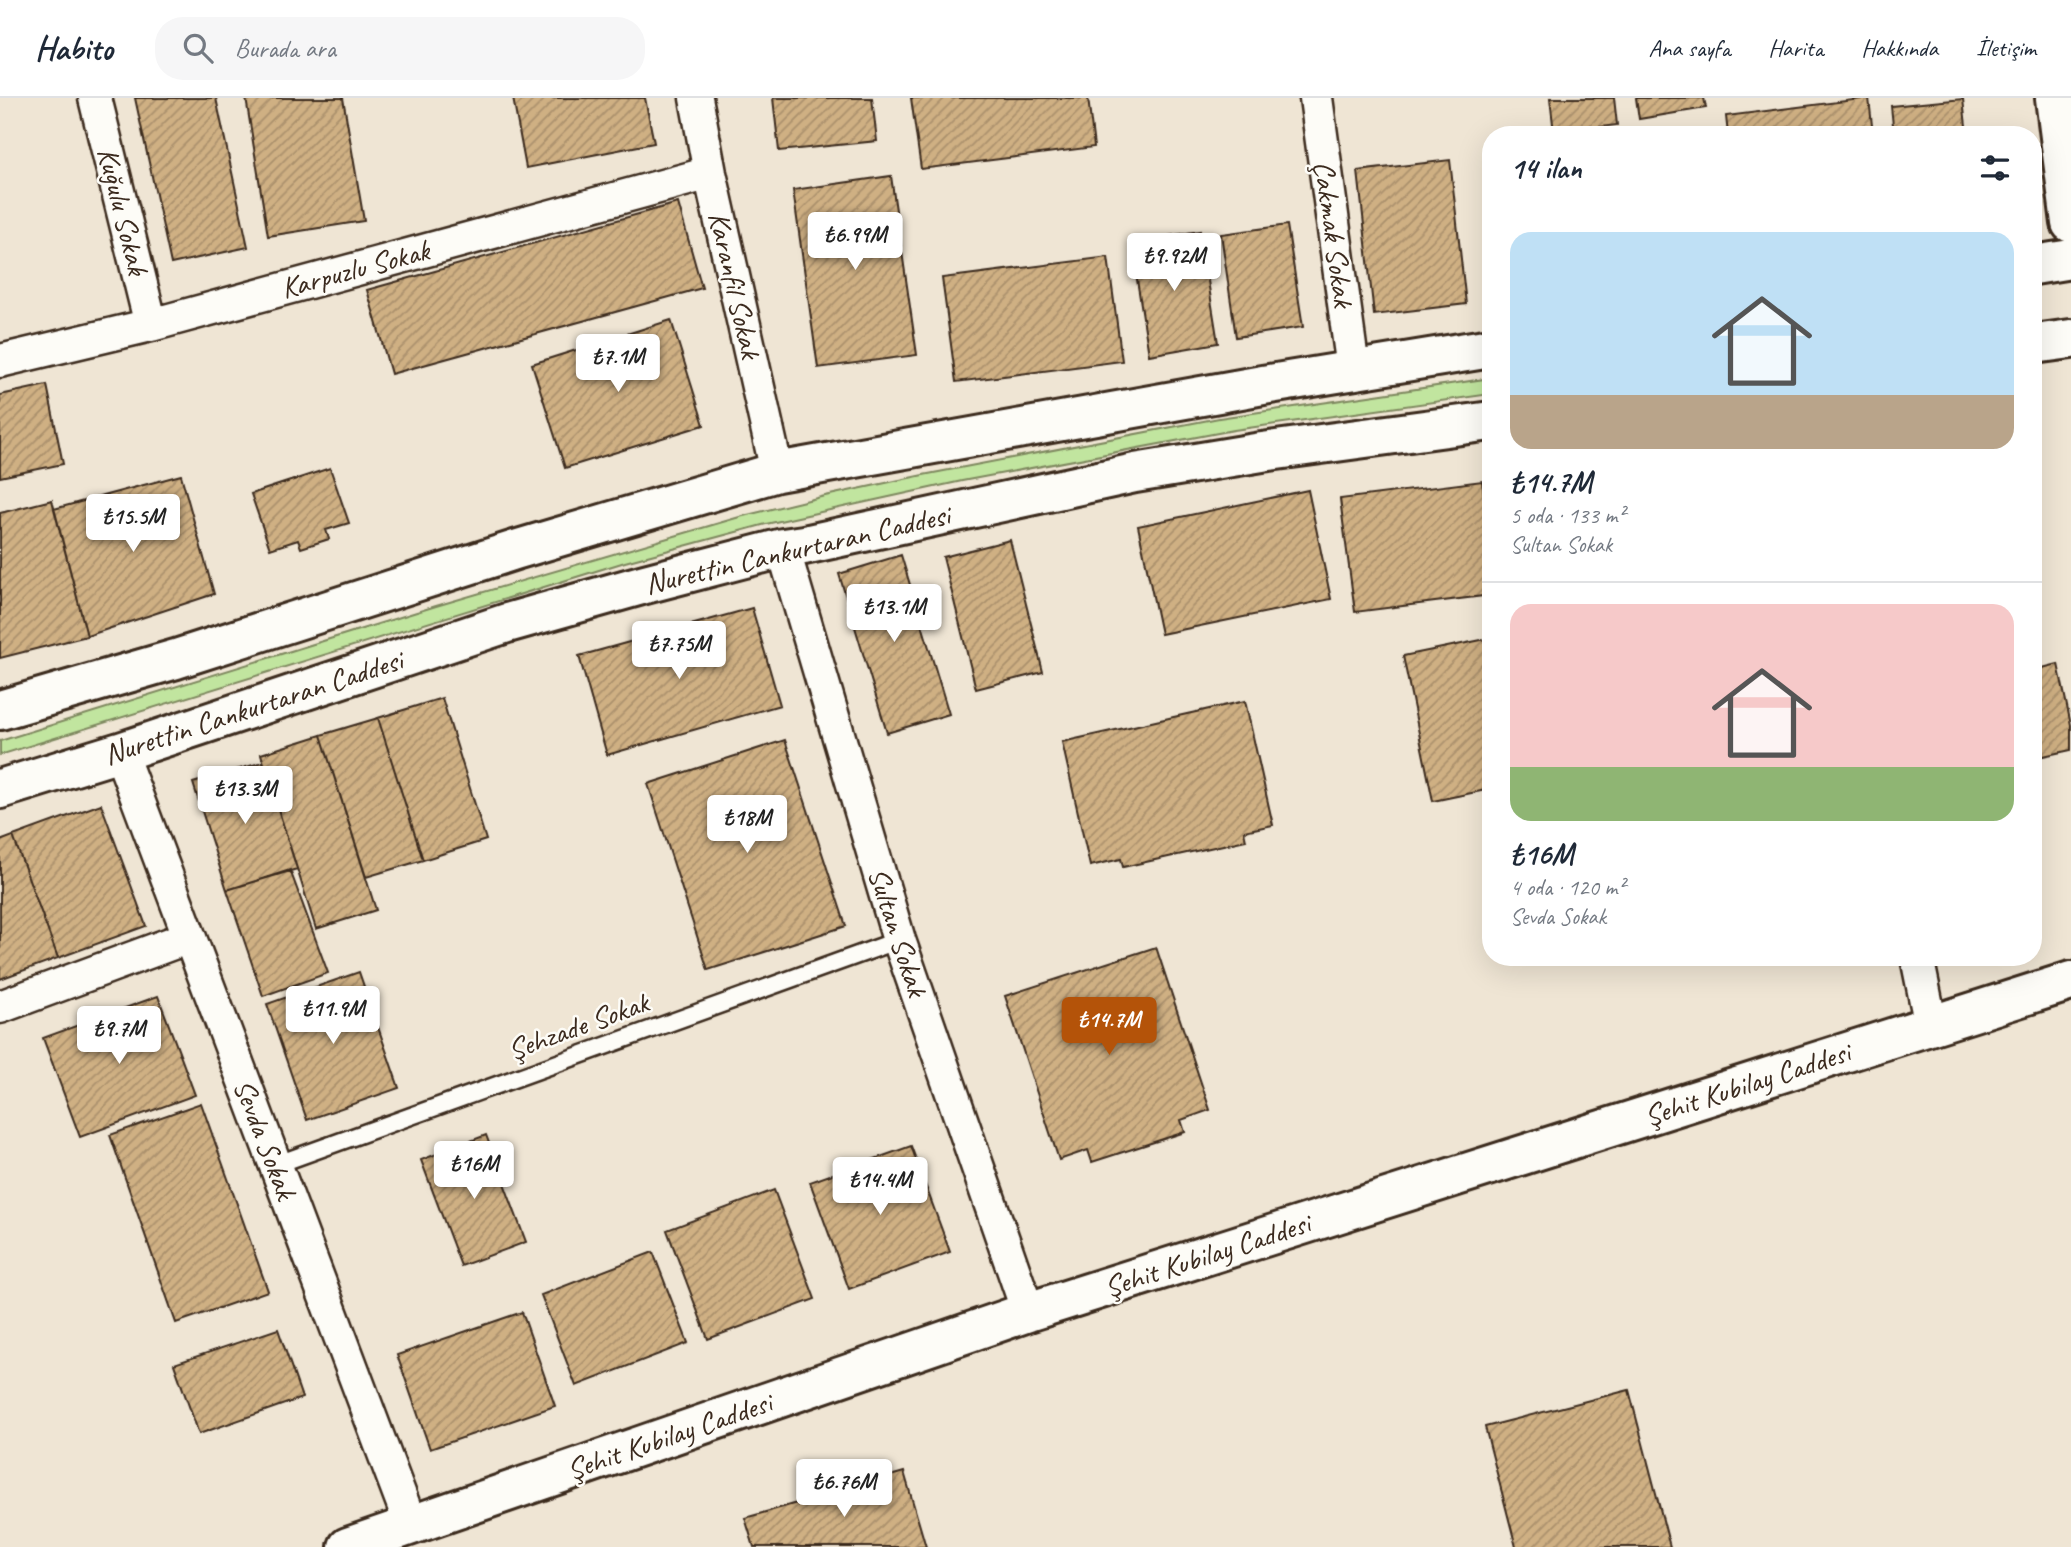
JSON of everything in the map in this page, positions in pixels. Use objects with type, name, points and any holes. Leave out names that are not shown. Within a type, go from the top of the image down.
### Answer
[{"type":"street","name":"Kuğulu Sokak","points":[[95,98],[151,325]]},
{"type":"street","name":"Karanfil Sokak","points":[[696,98],[710,173],[777,472]]},
{"type":"street","name":"Çakmak Sokak","points":[[1316,98],[1353,369]]},
{"type":"street","points":[[2055,98],[2071,223]]},
{"type":"street","name":"Karpuzlu Sokak","points":[[0,362],[151,325],[710,173]]},
{"type":"street","points":[[2042,264],[2071,259]]},
{"type":"street","points":[[2042,343],[2071,339]]},
{"type":"street","points":[[0,710],[176,659],[515,550],[777,472],[1353,369],[1482,349]]},
{"type":"street","name":"Nurettin Cankurtaran Caddesi","points":[[0,789],[120,752],[507,623],[783,548],[1135,473],[1262,452],[1482,422]]},
{"type":"street","name":"Sultan Sokak","points":[[783,548],[899,940],[1028,1312]]},
{"type":"street","name":"Sevda Sokak","points":[[120,752],[411,1525]]},
{"type":"street","points":[[0,1007],[189,937]]},
{"type":"street","points":[[1919,966],[1931,1026]]},
{"type":"street","name":"Şehit Kubilay Caddesi","points":[[348,1547],[1028,1312],[2071,981]]},
{"type":"lane","name":"Şehzade Sokak","points":[[275,1165],[899,940]]},
{"type":"green space","points":[[1482,379],[1482,395],[1234,430],[962,481],[766,524],[625,562],[0,755],[0,741],[436,606],[743,516],[923,475],[1219,418]]},
{"type":"building","points":[[135,98],[216,98],[248,247],[171,264]]},
{"type":"building","points":[[246,98],[343,98],[364,221],[268,236]]},
{"type":"building","points":[[513,98],[645,98],[654,143],[526,168]]},
{"type":"building","points":[[773,98],[872,98],[877,141],[779,151]]},
{"type":"building","points":[[911,98],[1088,98],[1094,147],[921,169]]},
{"type":"building","points":[[1550,98],[1614,98],[1617,125],[1553,126]]},
{"type":"building","points":[[1636,98],[1704,98],[1706,108],[1639,119]]},
{"type":"building","points":[[1869,98],[1872,126],[1727,126],[1726,116]]},
{"type":"building","points":[[1963,99],[1966,126],[1893,126],[1891,106]]},
{"type":"building","points":[[1450,160],[1466,304],[1374,315],[1358,171]]},
{"type":"building","points":[[891,176],[917,355],[818,368],[793,190]]},
{"type":"building","points":[[678,203],[702,288],[391,374],[367,290]]},
{"type":"building","points":[[1287,225],[1303,327],[1236,337],[1221,234]]},
{"type":"building","points":[[1200,231],[1218,343],[1149,355],[1131,242]]},
{"type":"building","points":[[1108,257],[1122,361],[956,382],[942,278]]},
{"type":"building","points":[[671,320],[704,425],[565,468],[532,364]]},
{"type":"building","points":[[47,385],[63,464],[0,477],[0,395]]},
{"type":"building","points":[[330,468],[349,523],[326,530],[329,539],[301,548],[298,540],[270,549],[251,494]]},
{"type":"building","points":[[181,475],[214,594],[87,636],[54,509]]},
{"type":"building","points":[[1482,481],[1482,596],[1355,612],[1340,499]]},
{"type":"building","points":[[1308,490],[1331,599],[1161,634],[1138,526]]},
{"type":"building","points":[[52,500],[87,636],[0,658],[0,513]]},
{"type":"building","points":[[1010,540],[1043,672],[976,689],[943,557]]},
{"type":"building","points":[[901,555],[949,714],[887,733],[839,574]]},
{"type":"building","points":[[752,608],[780,705],[607,755],[579,656]]},
{"type":"building","points":[[1482,640],[1482,791],[1433,801],[1403,656]]},
{"type":"building","points":[[2058,664],[2071,725],[2071,750],[2042,756],[2042,668]]},
{"type":"building","points":[[442,698],[486,840],[423,860],[378,718]]},
{"type":"building","points":[[1245,701],[1273,825],[1244,831],[1246,840],[1123,867],[1121,859],[1090,866],[1062,742]]},
{"type":"building","points":[[378,718],[423,860],[366,877],[321,735]]},
{"type":"building","points":[[321,735],[376,910],[316,929],[261,754]]},
{"type":"building","points":[[785,740],[846,926],[708,970],[648,784]]},
{"type":"building","points":[[263,762],[297,869],[227,890],[193,783]]},
{"type":"building","points":[[101,804],[146,926],[58,958],[13,836]]},
{"type":"building","points":[[13,836],[58,958],[0,979],[0,841]]},
{"type":"building","points":[[290,870],[328,973],[263,996],[227,890]]},
{"type":"building","points":[[1156,947],[1210,1110],[1181,1120],[1185,1132],[1092,1162],[1088,1150],[1059,1160],[1005,996]]},
{"type":"building","points":[[359,972],[399,1088],[307,1120],[267,1004]]},
{"type":"building","points":[[158,996],[195,1095],[80,1137],[43,1038]]},
{"type":"building","points":[[201,1103],[268,1291],[176,1323],[110,1135]]},
{"type":"building","points":[[486,1135],[526,1242],[461,1266],[421,1160]]},
{"type":"building","points":[[911,1146],[950,1252],[849,1289],[810,1182]]},
{"type":"building","points":[[774,1190],[815,1299],[708,1339],[667,1230]]},
{"type":"building","points":[[653,1252],[688,1343],[576,1386],[541,1295]]},
{"type":"building","points":[[522,1312],[555,1406],[430,1449],[397,1355]]},
{"type":"building","points":[[278,1329],[302,1398],[199,1434],[174,1364]]},
{"type":"building","points":[[1629,1390],[1670,1547],[1516,1547],[1485,1427]]},
{"type":"building","points":[[904,1472],[926,1547],[754,1547],[745,1518]]}]
